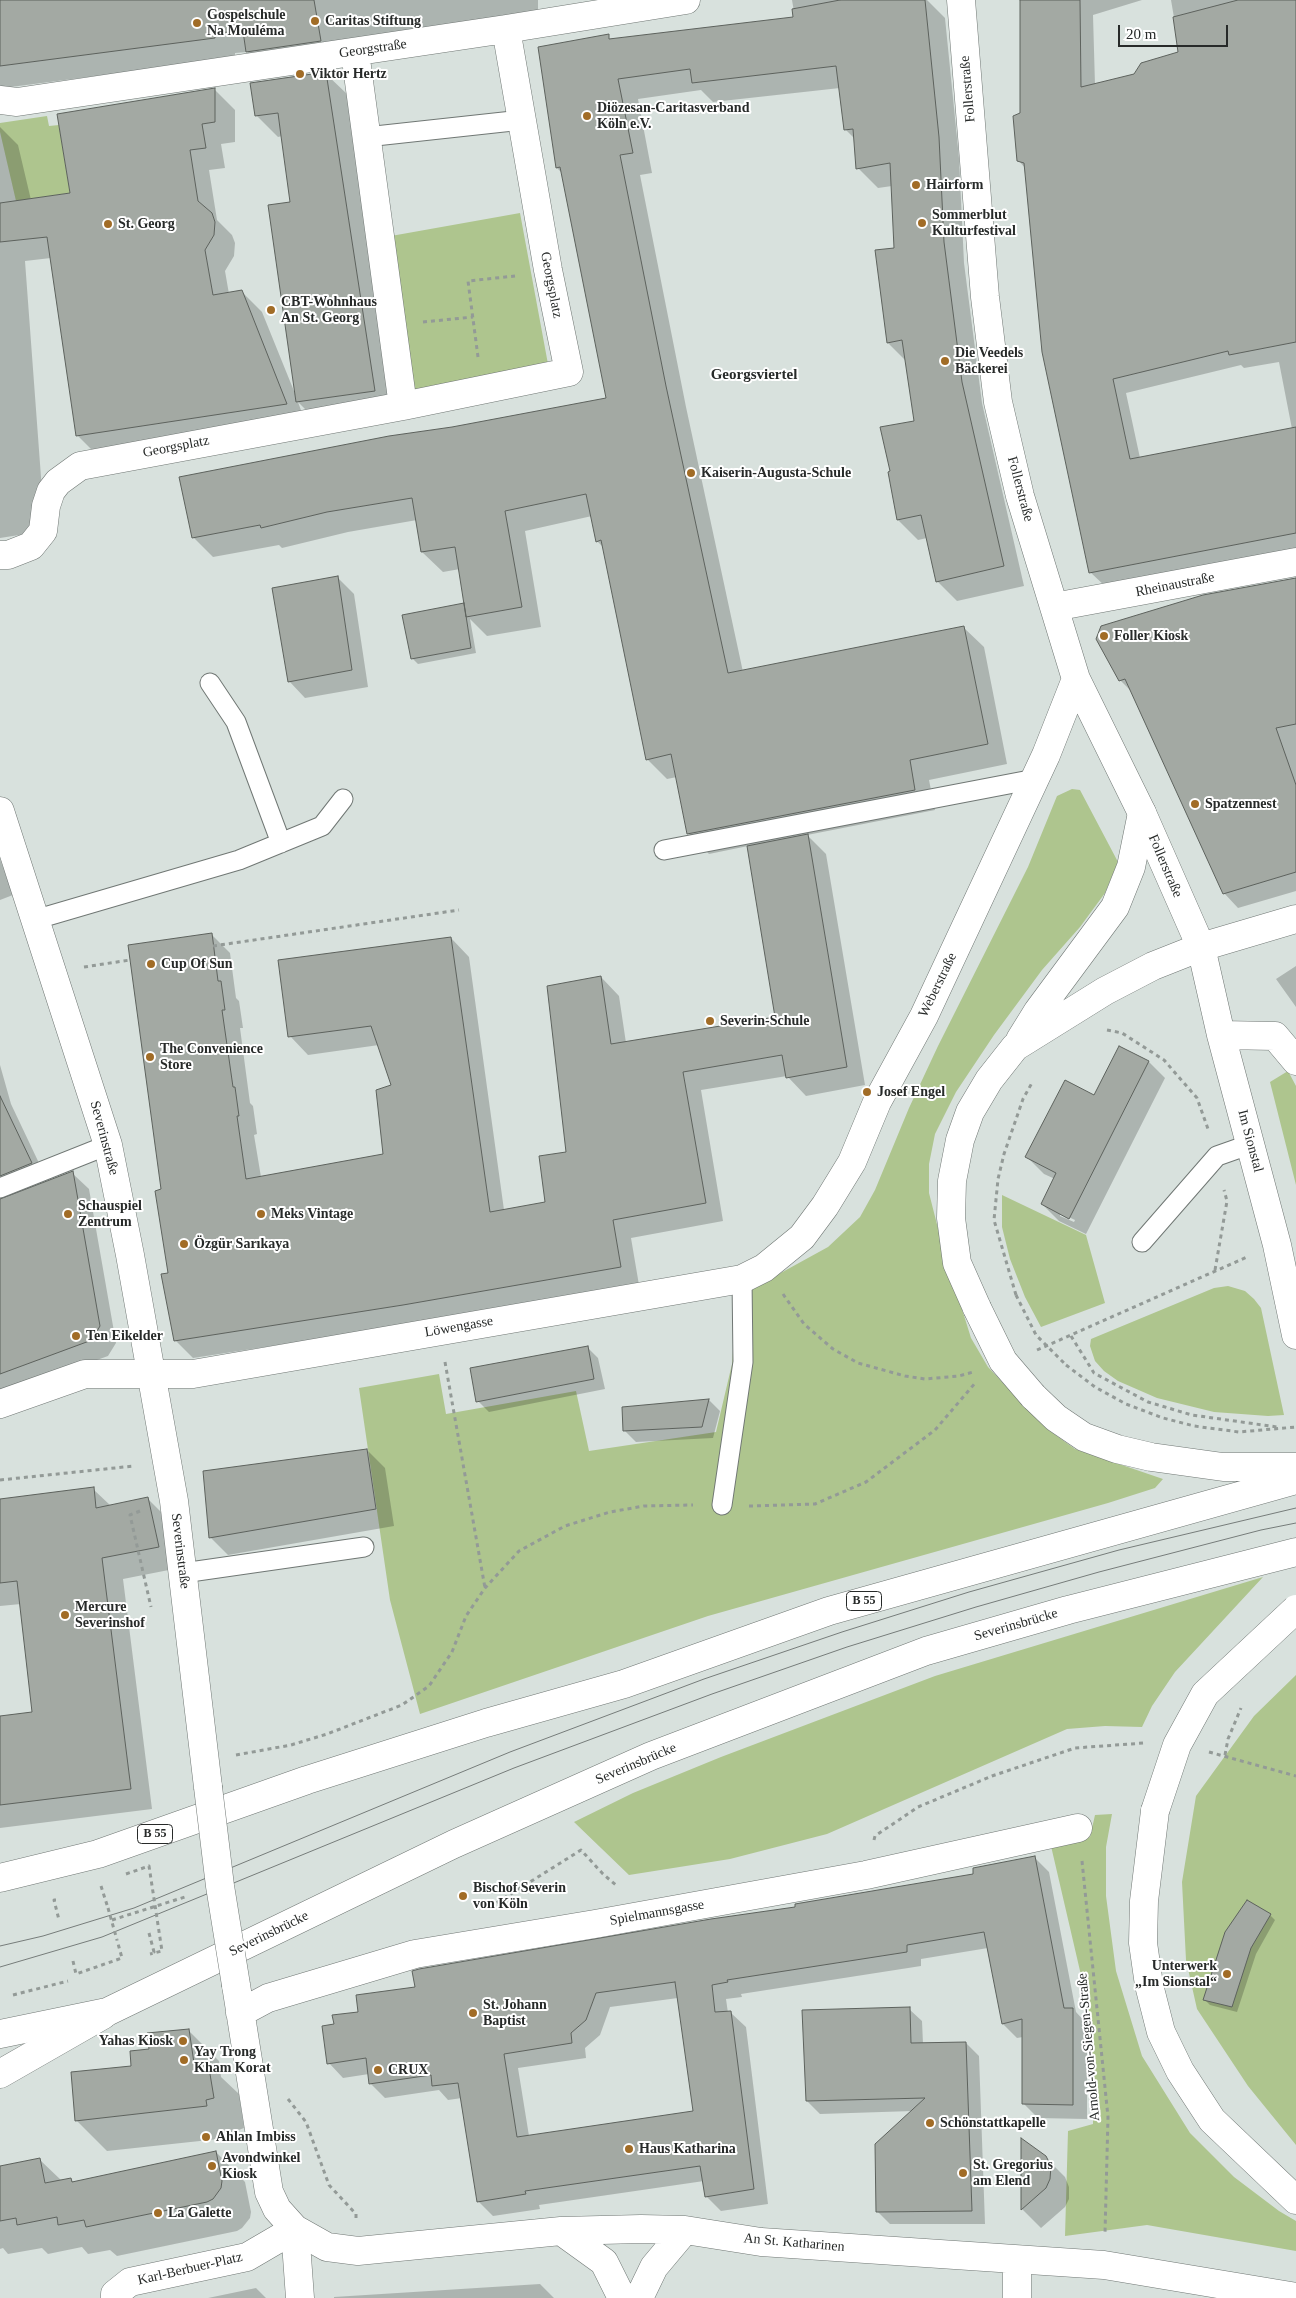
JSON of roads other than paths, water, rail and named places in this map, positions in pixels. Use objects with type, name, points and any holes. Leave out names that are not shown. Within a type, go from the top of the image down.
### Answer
[{"type":"street","name":"Georgstraße","points":[[0,100],[17,102],[506,30],[686,0]]},
{"type":"street","name":"Follerstraße","points":[[961,0],[985,297],[998,402],[1020,496],[1076,679],[1142,813],[1201,947]]},
{"type":"street","name":"Georgsplatz","points":[[0,555],[8,555],[31,546],[43,530],[46,506],[51,491],[58,482],[80,466],[403,406],[569,372],[548,270],[506,30]]},
{"type":"street","points":[[355,52],[403,406]]},
{"type":"street","name":"Rheinaustraße","points":[[1054,608],[1296,562]]},
{"type":"street","name":"Weberstraße","points":[[754,1274],[802,1238],[825,1206],[852,1162],[877,1102],[924,1016],[1035,779],[1061,721],[1076,679]]},
{"type":"street","name":"Severinstraße","points":[[0,811],[108,1145],[167,1460],[183,1573],[220,1886],[269,2192],[277,2209],[295,2229]]},
{"type":"street","points":[[1142,813],[1130,867],[1115,907],[1038,1011],[1015,1047],[989,1080],[970,1112],[960,1140],[952,1181],[951,1218],[957,1263],[1004,1361],[1033,1396],[1056,1418],[1084,1437],[1117,1450],[1151,1457],[1236,1467],[1296,1467]]},
{"type":"street","points":[[1015,1047],[1105,991],[1152,966],[1201,947],[1296,919]]},
{"type":"street","name":"Im Sionstal","points":[[1201,947],[1221,1035],[1277,1245],[1296,1335]]},
{"type":"street","points":[[1221,1035],[1274,1036],[1296,1061]]},
{"type":"street","name":"Löwengasse","points":[[0,1404],[85,1374],[193,1374],[754,1274]]},
{"type":"street","name":"B 55","points":[[0,1878],[98,1854],[306,1780],[486,1723],[624,1684],[829,1611],[1246,1492],[1296,1480]]},
{"type":"street","name":"Severinsbrücke","points":[[0,2034],[107,2012],[454,1844],[669,1749],[926,1651],[1068,1610],[1296,1552]]},
{"type":"street","points":[[1296,1609],[1205,1694],[1177,1745],[1155,1811],[1144,1901],[1143,1942],[1149,1985],[1161,2032],[1180,2072],[1212,2120],[1296,2200]]},
{"type":"street","name":"Spielmannsgasse","points":[[240,2013],[268,1998],[415,1954],[595,1924],[866,1875],[1078,1828]]},
{"type":"street","points":[[0,2074],[107,2012]]},
{"type":"street","name":"An St. Katharinen","points":[[295,2229],[327,2247],[358,2250],[561,2231],[641,2228],[685,2230],[761,2242],[1017,2260],[1104,2264],[1296,2296]]},
{"type":"street","points":[[295,2229],[300,2298]]},
{"type":"street","name":"Karl-Berbuer-Platz","points":[[115,2298],[115,2294],[130,2282],[247,2257],[295,2229]]},
{"type":"street","points":[[639,2298],[654,2267],[685,2230]]},
{"type":"street","points":[[561,2231],[604,2262],[622,2298]]},
{"type":"street","points":[[1016,2298],[1017,2260]]},
{"type":"lane","points":[[366,137],[522,120]]},
{"type":"lane","points":[[210,683],[236,722],[281,843]]},
{"type":"lane","points":[[664,850],[1035,779]]},
{"type":"lane","points":[[34,920],[239,860],[322,826],[343,799]]},
{"type":"lane","points":[[1142,1242],[1217,1156],[1251,1144]]},
{"type":"lane","points":[[0,1188],[108,1145]]},
{"type":"lane","points":[[722,1505],[754,1274]]},
{"type":"lane","points":[[183,1573],[364,1547]]},
{"type":"tram line","points":[[0,1946],[43,1936],[134,1908],[510,1752],[704,1679],[842,1632],[969,1592],[1119,1550],[1296,1508]]},
{"type":"tram line","points":[[0,1967],[102,1937],[514,1768],[712,1694],[847,1647],[976,1607],[1099,1572],[1261,1530],[1296,1523]]},
{"type":"place","name":"Caritas Stiftung","points":[[315,21]]},
{"type":"place","name":"Gospelschule Na Mouléma","points":[[197,23]]},
{"type":"place","name":"Viktor Hertz","points":[[300,74]]},
{"type":"place","name":"Diözesan-Caritasverband Köln e.V.","points":[[587,116]]},
{"type":"place","name":"Hairform","points":[[916,185]]},
{"type":"place","name":"Sommerblut Kulturfestival","points":[[922,223]]},
{"type":"place","name":"St. Georg","points":[[108,224]]},
{"type":"place","name":"CBT-Wohnhaus An St. Georg","points":[[271,310]]},
{"type":"place","name":"Die Veedels Bäckerei","points":[[945,361]]},
{"type":"place","name":"Kaiserin-Augusta-Schule","points":[[691,473]]},
{"type":"place","name":"Foller Kiosk","points":[[1104,636]]},
{"type":"place","name":"Spatzennest","points":[[1195,804]]},
{"type":"place","name":"Cup Of Sun","points":[[151,964]]},
{"type":"place","name":"Severin-Schule","points":[[710,1021]]},
{"type":"place","name":"The Convenience Store","points":[[150,1057]]},
{"type":"place","name":"Josef Engel","points":[[867,1092]]},
{"type":"place","name":"Schauspiel Zentrum","points":[[68,1214]]},
{"type":"place","name":"Meks Vintage","points":[[261,1214]]},
{"type":"place","name":"Özgür Sarıkaya","points":[[184,1244]]},
{"type":"place","name":"Ten Eikelder","points":[[76,1336]]},
{"type":"place","name":"Mercure Severinshof","points":[[65,1615]]},
{"type":"place","name":"Bischof Severin von Köln","points":[[463,1896]]},
{"type":"place","name":"Unterwerk „Im Sionstal“","points":[[1227,1974]]},
{"type":"place","name":"St. Johann Baptist","points":[[473,2013]]},
{"type":"place","name":"Yahas Kiosk","points":[[183,2041]]},
{"type":"place","name":"Yay Trong Kham Korat","points":[[184,2060]]},
{"type":"place","name":"CRUX","points":[[378,2070]]},
{"type":"place","name":"Schönstattkapelle","points":[[930,2123]]},
{"type":"place","name":"Ahlan Imbiss","points":[[206,2137]]},
{"type":"place","name":"Haus Katharina","points":[[629,2149]]},
{"type":"place","name":"Avondwinkel Kiosk","points":[[212,2166]]},
{"type":"place","name":"St. Gregorius am Elend","points":[[963,2173]]},
{"type":"place","name":"La Galette","points":[[158,2213]]},
{"type":"district","name":"Georgsviertel","points":[[754,375]]}]
